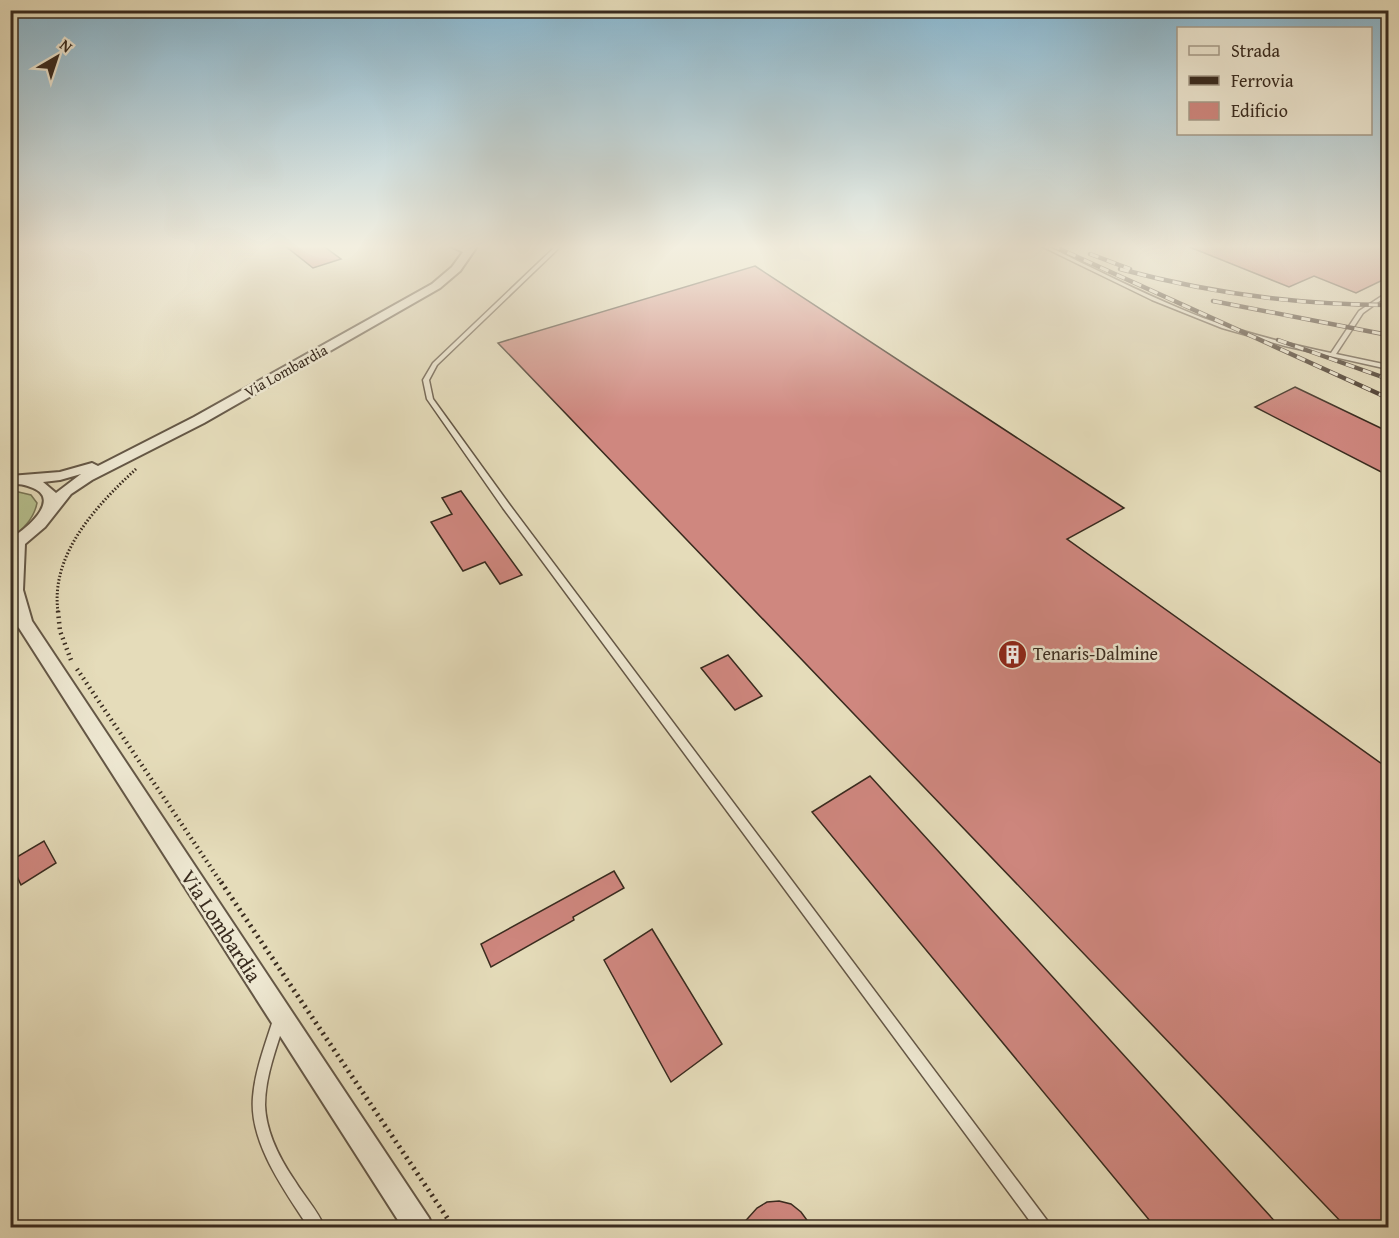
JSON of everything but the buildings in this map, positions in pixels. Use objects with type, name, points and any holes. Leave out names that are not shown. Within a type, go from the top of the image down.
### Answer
[{"type":"street","name":"Via Lombardia","points":[[406,303],[82,480],[66,491],[39,525],[14,544],[18,616],[419,1227]]},
{"type":"street","name":"Via Lombardia","points":[[18,480],[80,471],[149,445]]},
{"type":"street","name":"Via Lombardia","points":[[18,480],[47,489],[52,497],[51,507]]},
{"type":"lane","points":[[499,303],[435,364],[426,380],[430,399],[506,506],[1044,1227]]},
{"type":"lane","points":[[1166,303],[1224,327],[1281,344],[1389,367]]},
{"type":"lane","points":[[1333,355],[1361,312],[1375,303]]},
{"type":"lane","points":[[280,1017],[265,1068],[259,1106],[265,1134],[289,1186],[318,1227]]},
{"type":"path","points":[[145,461],[87,518],[65,556],[57,597],[59,631],[70,658],[454,1227]]},
{"type":"green space","points":[[10,490],[31,495],[37,503],[28,523],[11,537]]},
{"type":"railway","points":[[1178,303],[1388,398]]},
{"type":"railway","points":[[1222,303],[1388,335]]},
{"type":"railway","points":[[1317,303],[1388,305]]},
{"type":"railway","points":[[1278,340],[1388,379]]},
{"type":"place","name":"Tenaris-Dalmine","points":[[1012,654]]}]
